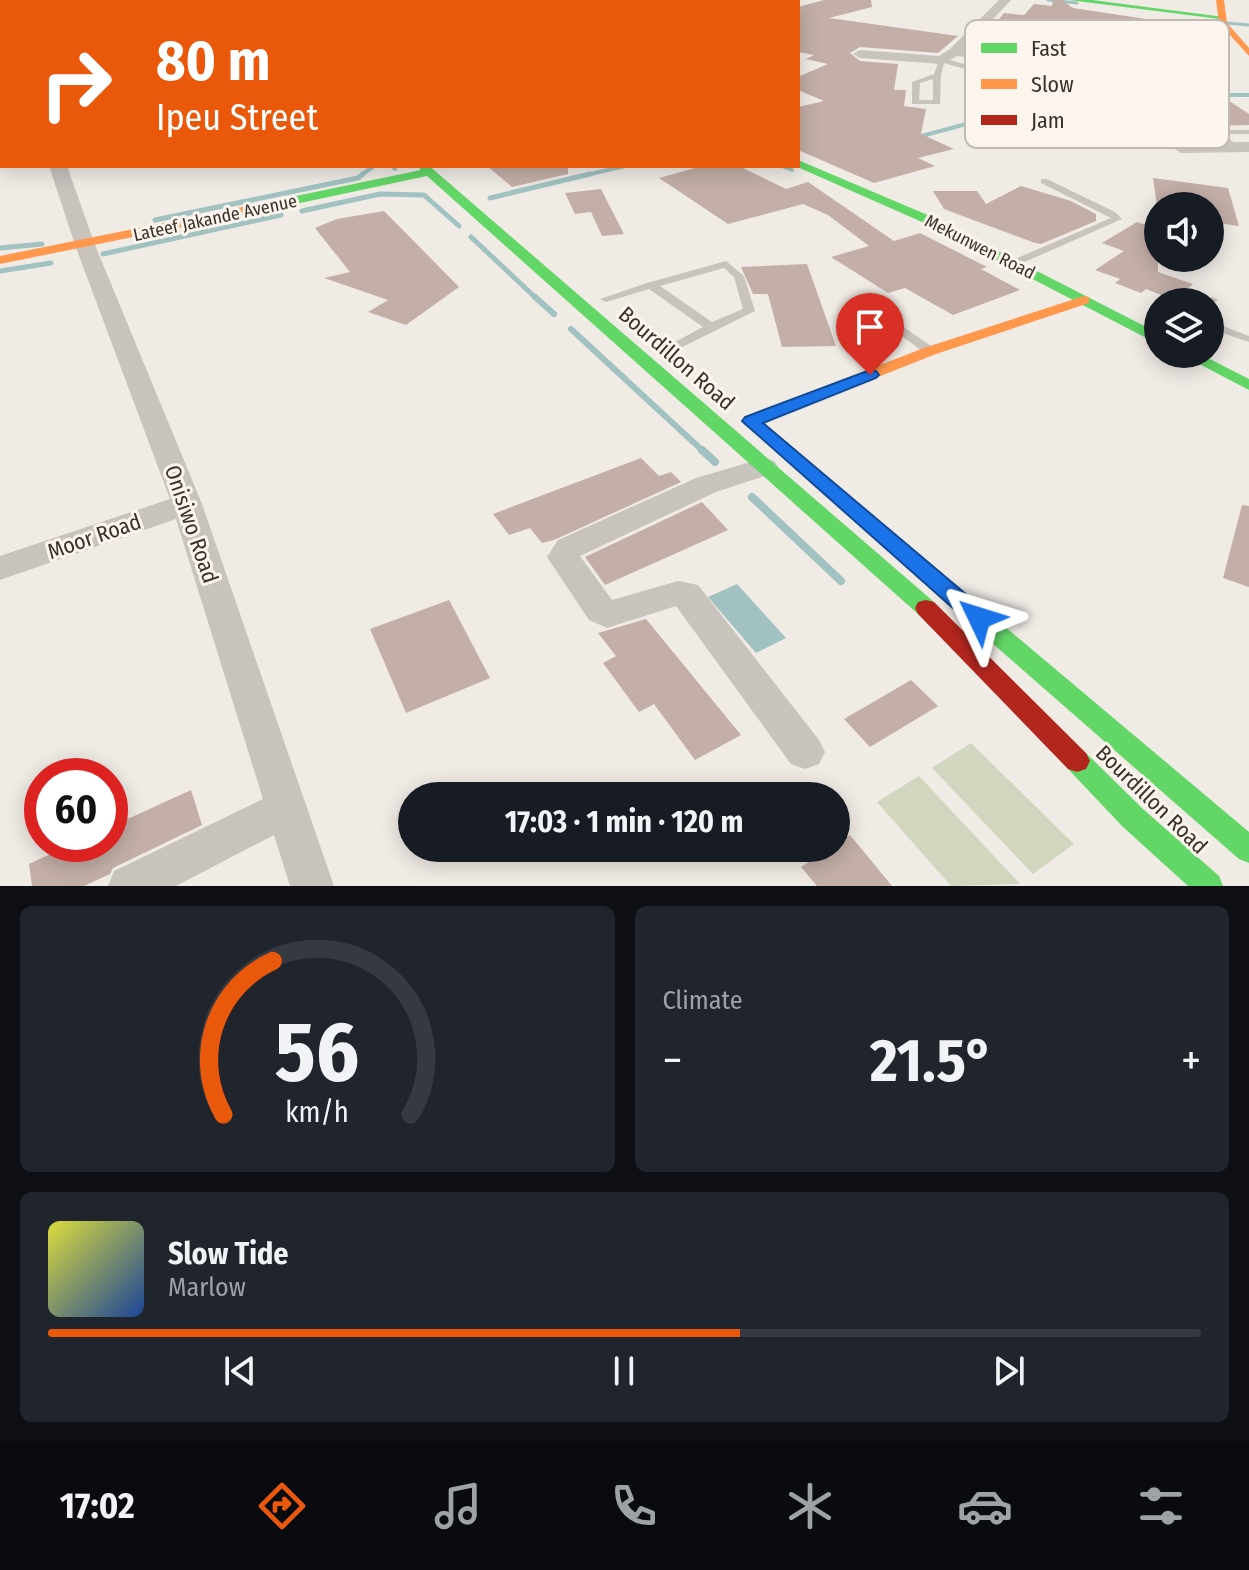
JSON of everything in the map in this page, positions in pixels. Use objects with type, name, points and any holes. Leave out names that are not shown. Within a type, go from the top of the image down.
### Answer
[{"type":"street","points":[[0,0],[16,0]]},
{"type":"street","points":[[986,20],[1005,0]]},
{"type":"street","points":[[1073,0],[1220,8]]},
{"type":"street","points":[[1229,32],[1249,53]]},
{"type":"street","points":[[860,54],[942,60],[965,42]]},
{"type":"street","points":[[955,52],[965,53]]},
{"type":"street","name":"Mekunwen Road","points":[[800,164],[926,219],[1144,332]]},
{"type":"street","name":"Onisiwo Road","points":[[59,168],[85,245],[187,504],[312,886]]},
{"type":"street","points":[[433,168],[548,251]]},
{"type":"street","name":"Lateef Jakande Avenue","points":[[0,260],[85,245],[433,168]]},
{"type":"street","name":"Bourdillon Road","points":[[433,168],[764,467],[940,621],[1133,818],[1209,886]]},
{"type":"street","points":[[751,421],[930,351],[1084,300]]},
{"type":"street","points":[[1216,368],[1249,385]]},
{"type":"street","points":[[764,467],[706,485],[569,548],[563,557],[607,615],[678,593],[686,594],[805,752]]},
{"type":"street","name":"Moor Road","points":[[0,568],[187,504]]},
{"type":"street","name":"Bourdillon Road","points":[[931,577],[1249,850]]},
{"type":"street","points":[[130,886],[286,808]]},
{"type":"lane","points":[[937,75],[942,60],[965,67]]},
{"type":"lane","points":[[1014,263],[1117,219],[1044,181]]},
{"type":"lane","points":[[606,299],[726,264],[739,276],[749,311],[666,350]]},
{"type":"lane","points":[[651,285],[711,327]]},
{"type":"lane","points":[[859,299],[930,351]]},
{"type":"lane","points":[[1224,330],[1247,339]]},
{"type":"green space","points":[[971,743],[1074,844],[1033,874],[932,768]]},
{"type":"green space","points":[[919,776],[1020,884],[951,886],[877,802]]},
{"type":"water","points":[[737,584],[786,638],[756,653],[708,597]]},
{"type":"building","points":[[824,0],[871,0],[872,7],[829,18],[958,36],[938,53],[860,47],[850,53],[860,61],[898,64],[894,90],[906,90],[904,106],[926,109],[921,134],[954,149],[918,158],[935,166],[874,183],[800,151],[800,107],[824,101],[800,91],[800,76],[828,64],[806,59],[814,55],[800,52],[800,6]]},
{"type":"building","points":[[1053,0],[1062,0],[1073,8],[1153,20],[998,20],[1004,13],[1024,15],[1034,4],[1052,6]]},
{"type":"building","points":[[1229,101],[1249,114],[1249,125],[1229,126]]},
{"type":"building","points":[[489,168],[568,168],[568,174],[512,187]]},
{"type":"building","points":[[695,168],[743,168],[786,189],[808,182],[894,241],[920,233],[987,267],[981,269],[1020,290],[953,315],[905,288],[888,293],[831,257],[869,246],[828,215],[803,204],[728,224],[659,178]]},
{"type":"building","points":[[1153,178],[1228,188],[1239,226],[1224,224],[1224,192],[1155,192]]},
{"type":"building","points":[[1021,186],[1071,201],[1096,214],[1096,221],[1041,244],[1035,243],[944,209],[933,191],[977,191],[986,204]]},
{"type":"building","points":[[601,189],[624,234],[602,236],[591,212],[575,214],[565,193]]},
{"type":"building","points":[[384,211],[459,287],[406,325],[368,312],[388,300],[324,278],[350,272],[315,228],[337,219]]},
{"type":"building","points":[[1137,222],[1144,224],[1144,272],[1158,272],[1193,284],[1188,288],[1144,288],[1141,293],[1115,283],[1120,279],[1095,270],[1124,251],[1102,243]]},
{"type":"building","points":[[807,264],[836,346],[782,347],[768,294],[753,294],[741,267]]},
{"type":"building","points":[[869,316],[896,336],[870,345],[841,326]]},
{"type":"building","points":[[641,458],[659,476],[671,472],[681,482],[542,543],[530,528],[509,535],[493,514]]},
{"type":"building","points":[[702,502],[728,530],[605,585],[585,557]]},
{"type":"building","points":[[1242,505],[1249,506],[1249,587],[1223,578]]},
{"type":"building","points":[[449,600],[490,678],[406,713],[370,629]]},
{"type":"building","points":[[646,619],[741,735],[695,760],[654,704],[639,712],[603,663],[616,656],[598,633]]},
{"type":"building","points":[[911,680],[938,706],[870,747],[844,719]]},
{"type":"building","points":[[191,790],[202,825],[128,861],[128,819]]},
{"type":"building","points":[[850,835],[892,886],[817,886],[801,867],[809,862],[850,862]]},
{"type":"building","points":[[125,862],[113,868],[110,874],[84,886],[32,886],[29,864]]},
{"type":"waterway","points":[[1048,0],[1077,3]]},
{"type":"waterway","points":[[1229,23],[1249,25]]},
{"type":"waterway","points":[[1229,95],[1249,95]]},
{"type":"waterway","points":[[918,137],[965,124]]},
{"type":"waterway","points":[[360,176],[371,168]]},
{"type":"waterway","points":[[582,176],[616,168]]},
{"type":"waterway","points":[[787,168],[792,170]]},
{"type":"waterway","points":[[155,220],[358,178],[363,174]]},
{"type":"waterway","points":[[490,198],[590,174]]},
{"type":"waterway","points":[[302,211],[380,194],[424,195],[459,226]]},
{"type":"waterway","points":[[103,254],[281,215]]},
{"type":"waterway","points":[[471,237],[537,299]]},
{"type":"waterway","points":[[0,248],[42,244]]},
{"type":"waterway","points":[[0,271],[51,263]]},
{"type":"waterway","points":[[535,297],[554,314]]},
{"type":"waterway","points":[[571,329],[704,452]]},
{"type":"waterway","points":[[702,450],[715,462]]},
{"type":"waterway","points":[[752,497],[841,581]]},
{"type":"traffic: fast","points":[[1073,0],[1220,17]]},
{"type":"traffic: fast","points":[[800,164],[926,219],[1144,332]]},
{"type":"traffic: fast","points":[[425,168],[926,608]]},
{"type":"traffic: fast","points":[[272,205],[430,172]]},
{"type":"traffic: fast","points":[[1216,368],[1249,385]]},
{"type":"traffic: fast","points":[[945,589],[1249,850]]},
{"type":"traffic: fast","points":[[1077,761],[1133,818],[1209,886]]},
{"type":"traffic: slow","points":[[1220,0],[1223,20]]},
{"type":"traffic: slow","points":[[1229,30],[1249,53]]},
{"type":"traffic: slow","points":[[0,260],[272,205]]},
{"type":"traffic: slow","points":[[751,421],[930,351],[1084,300]]},
{"type":"traffic: jam","points":[[926,608],[1077,761]]},
{"type":"route","points":[[870,375],[751,421],[979,618]]}]
